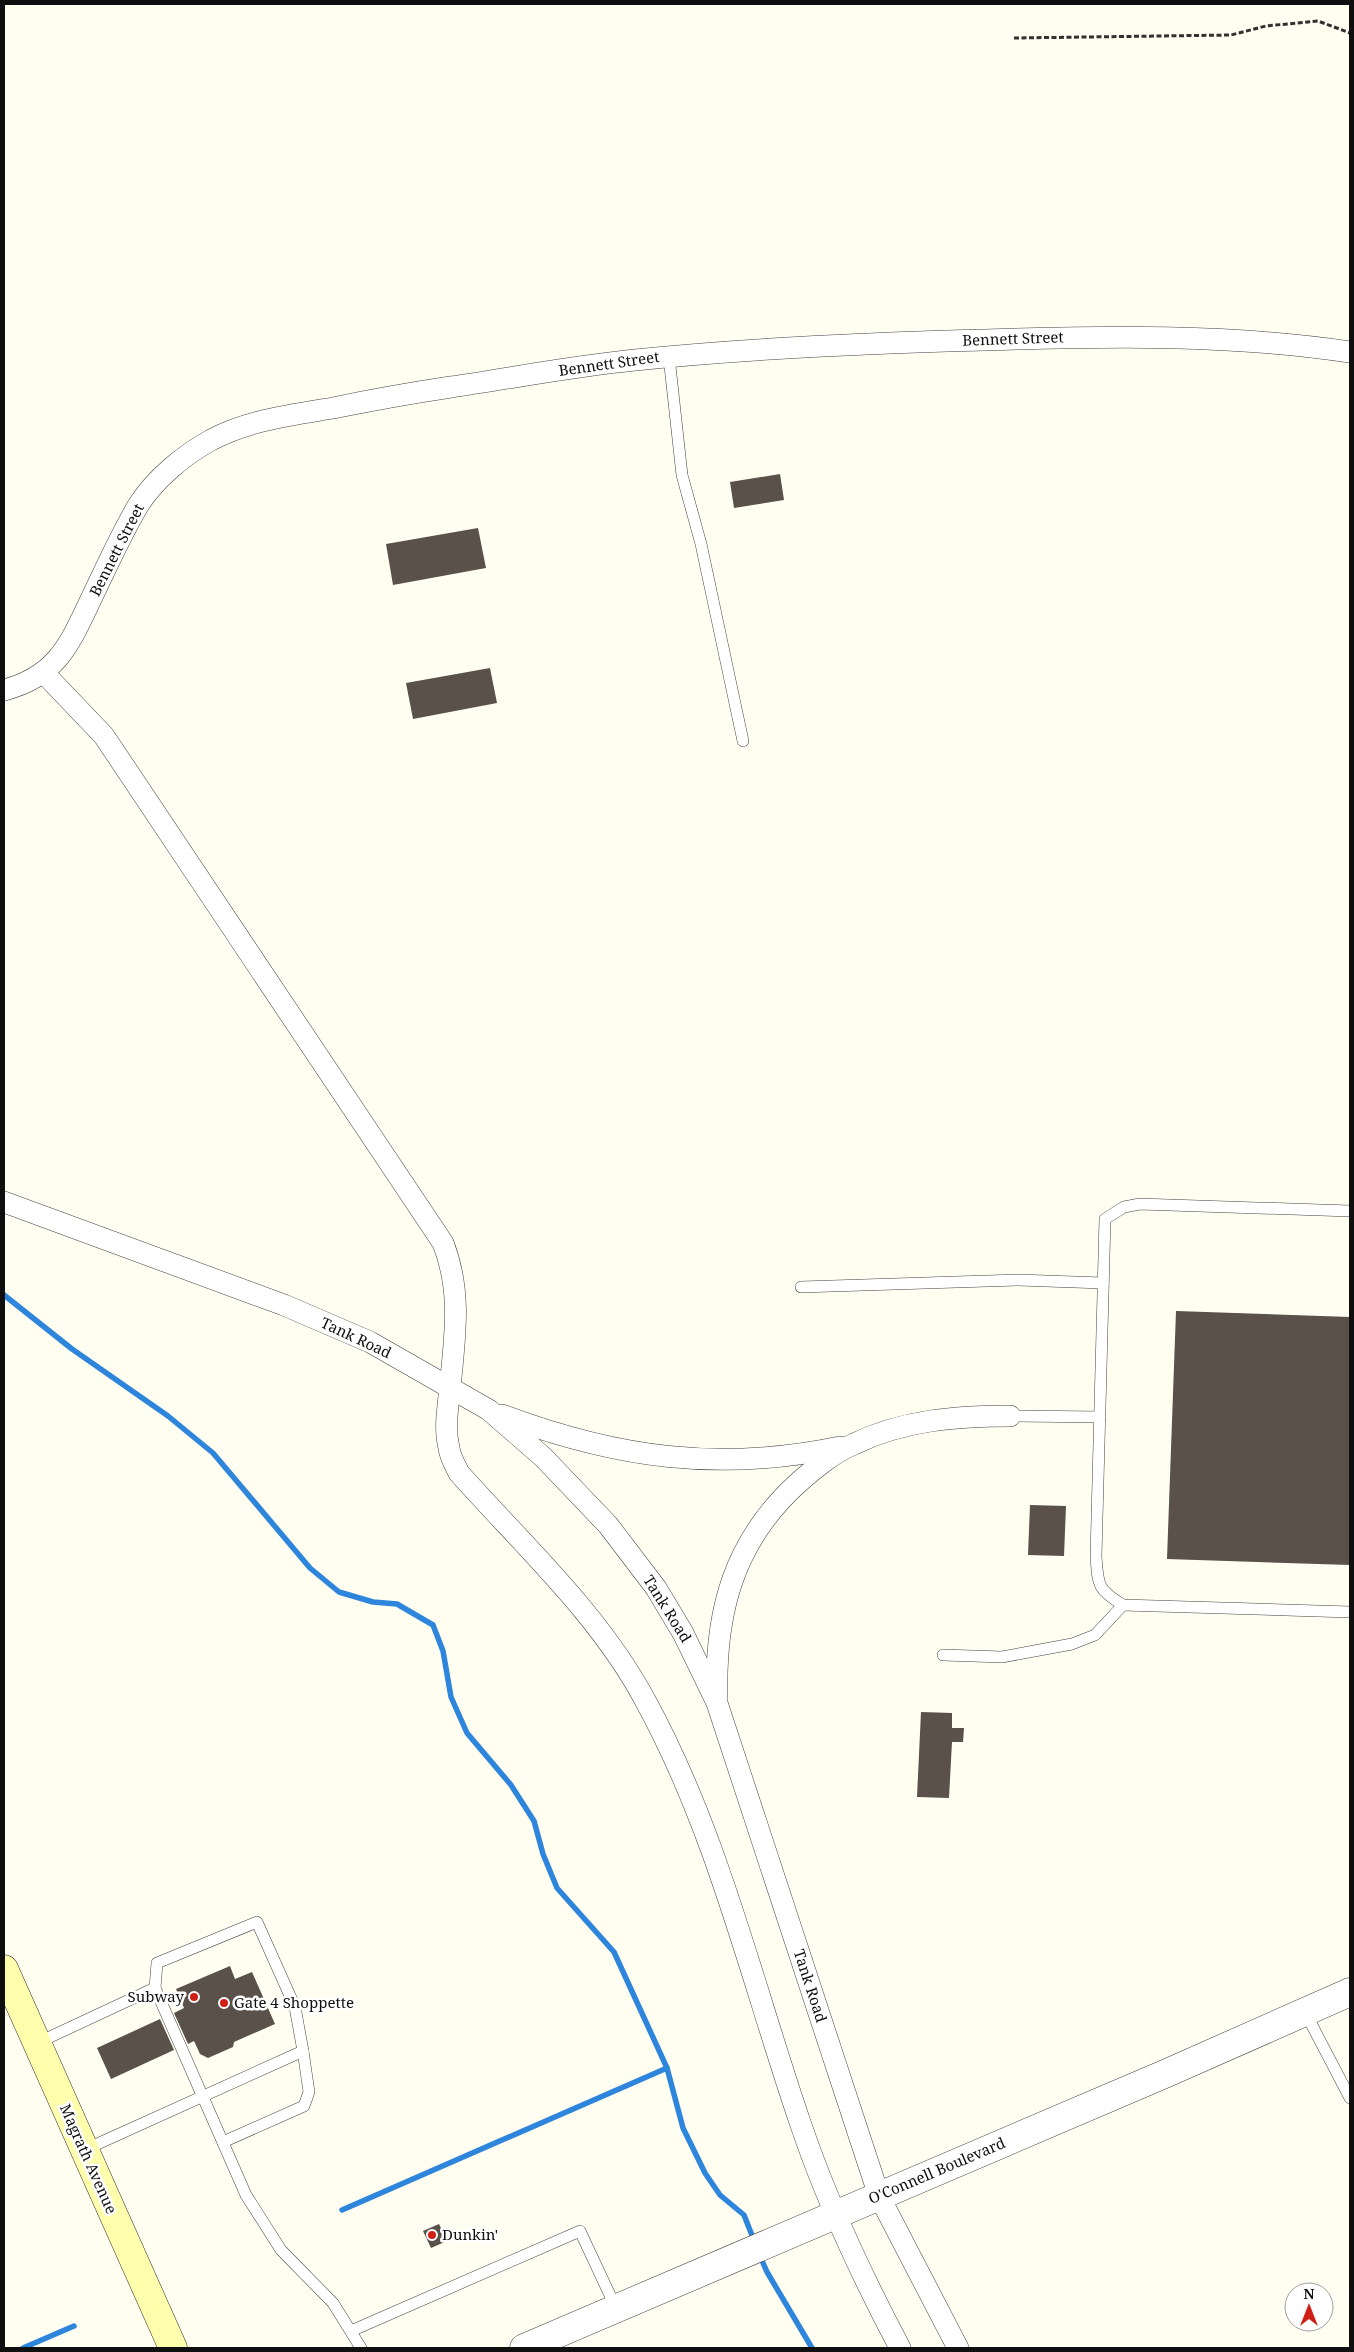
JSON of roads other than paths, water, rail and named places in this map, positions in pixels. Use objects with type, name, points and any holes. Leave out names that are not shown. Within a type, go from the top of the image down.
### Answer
[{"type":"main road","name":"Magrath Avenue","points":[[4,1969],[173,2348]]},
{"type":"street","name":"Bennett Street","points":[[4,690],[16,687],[43,672],[73,640],[124,531],[156,482],[206,443],[226,432],[257,421],[424,391],[630,360],[740,350],[1108,336],[1256,340],[1350,352]]},
{"type":"street","points":[[43,672],[104,736],[443,1243],[452,1267],[456,1296],[446,1426],[449,1450],[459,1473],[572,1599],[612,1648],[644,1697],[674,1754],[698,1810],[801,2127],[835,2215],[873,2297],[900,2348]]},
{"type":"street","name":"Tank Road","points":[[4,1202],[284,1305],[370,1342],[489,1410],[543,1457],[608,1524],[660,1596],[683,1633],[717,1703],[879,2196],[958,2348]]},
{"type":"street","points":[[489,1410],[545,1431],[593,1445],[669,1458],[741,1460],[773,1458],[854,1443]]},
{"type":"street","points":[[717,1703],[716,1666],[723,1611],[730,1585],[752,1538],[768,1514],[788,1492],[833,1455],[854,1443],[880,1433],[937,1419],[972,1416],[1010,1416]]},
{"type":"street","name":"O'Connell Boulevard","points":[[532,2347],[616,2308],[1350,1992]]},
{"type":"lane","points":[[669,357],[682,475],[701,544],[743,741]]},
{"type":"lane","points":[[1350,1211],[1140,1204],[1124,1207],[1104,1219],[1096,1556],[1098,1580],[1104,1593],[1123,1605],[1350,1612]]},
{"type":"lane","points":[[801,1286],[1018,1280],[1103,1283]]},
{"type":"lane","points":[[1010,1416],[1100,1417]]},
{"type":"lane","points":[[943,1656],[1002,1657],[1072,1644],[1095,1634],[1123,1605]]},
{"type":"lane","points":[[223,2142],[304,2106],[308,2092],[295,2008],[257,1922],[157,1963],[156,1988],[246,2195],[268,2233],[281,2250],[333,2303],[361,2348]]},
{"type":"lane","points":[[36,2042],[156,1988]]},
{"type":"lane","points":[[1305,2012],[1350,2098]]},
{"type":"lane","points":[[84,2150],[302,2051]]},
{"type":"lane","points":[[351,2330],[580,2231],[616,2308]]},
{"type":"waterway","points":[[4,1295],[72,1349],[168,1416],[213,1453],[310,1568],[339,1592],[373,1602],[397,1604],[433,1625],[443,1651],[451,1697],[467,1733],[511,1785],[534,1821],[543,1854],[557,1888],[614,1952],[667,2068],[683,2128],[705,2173],[720,2195],[744,2215],[755,2243]]},
{"type":"waterway","points":[[342,2210],[667,2068]]},
{"type":"waterway","points":[[760,2256],[767,2272],[812,2348]]},
{"type":"waterway","points":[[23,2348],[74,2326]]},
{"type":"place","name":"Subway","points":[[194,1997]]},
{"type":"place","name":"Gate 4 Shoppette","points":[[224,2003]]},
{"type":"place","name":"Dunkin'","points":[[432,2235]]}]
